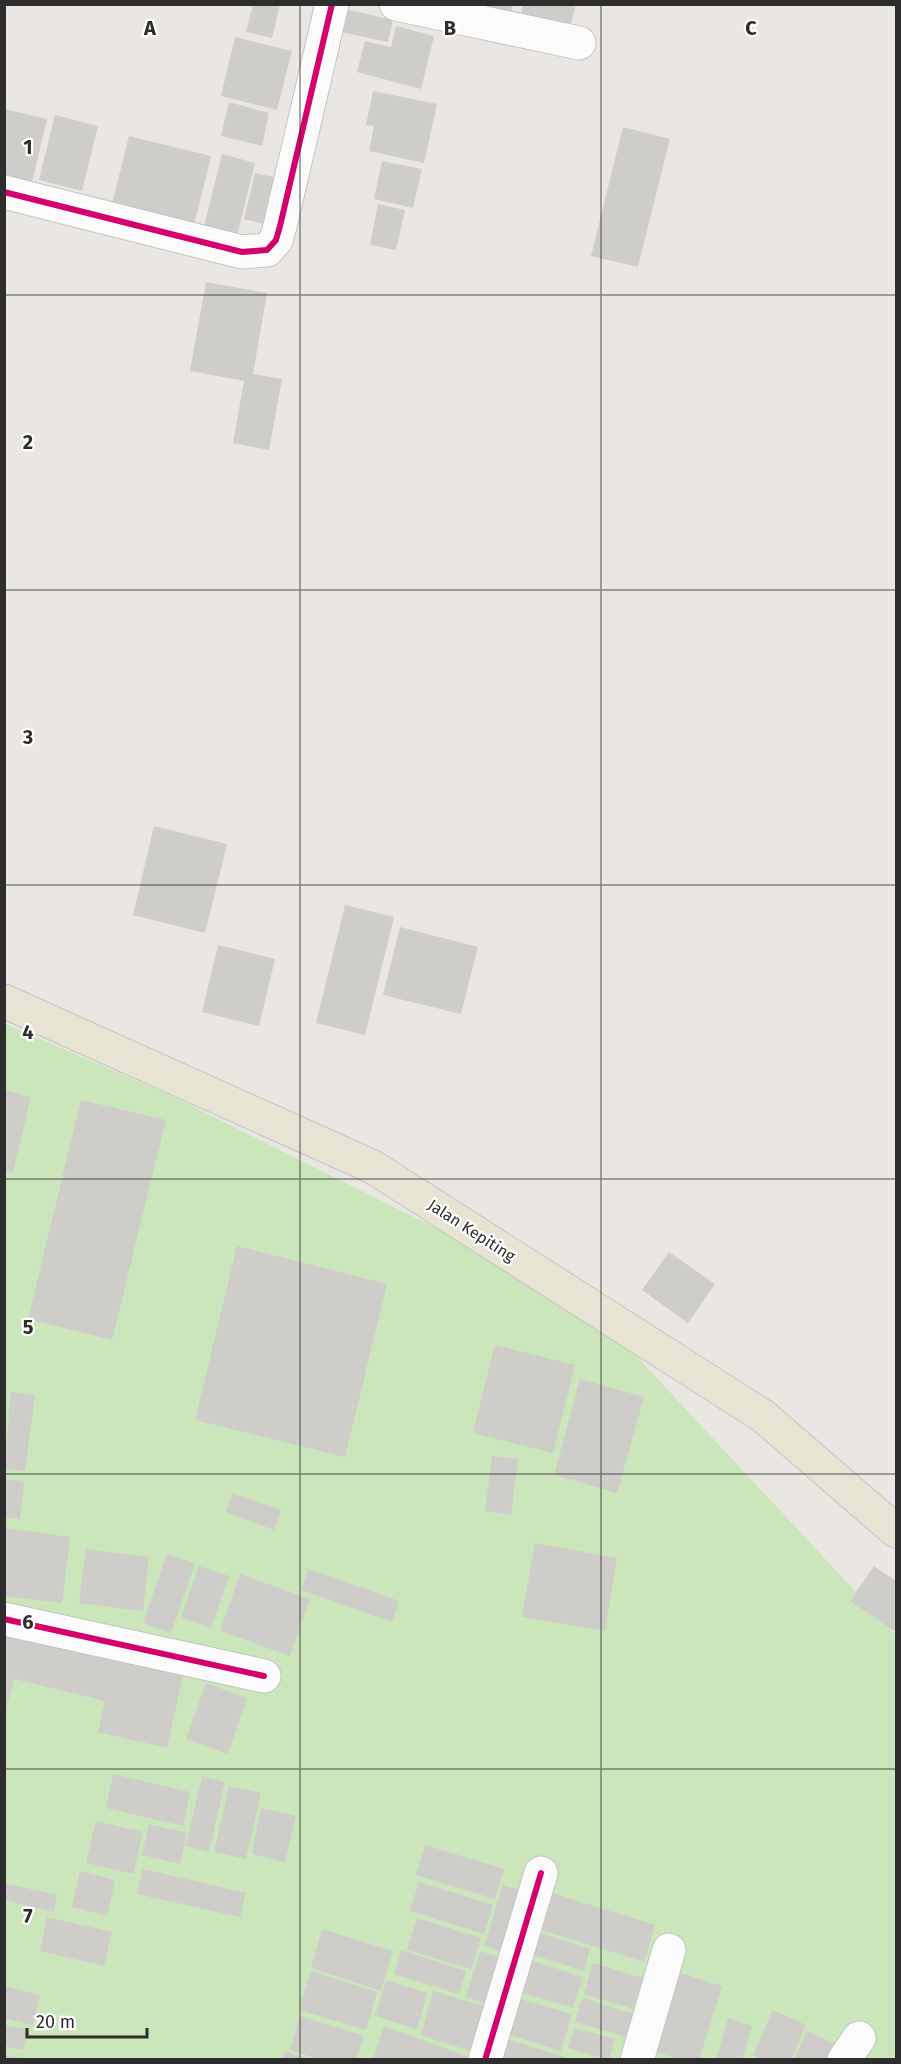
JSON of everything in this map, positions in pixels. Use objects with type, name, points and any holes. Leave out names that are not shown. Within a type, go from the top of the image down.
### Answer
[{"type":"main road","name":"Jalan Kepiting","points":[[4,1001],[373,1167],[763,1416],[897,1531]]},
{"type":"street","points":[[4,192],[242,252],[267,250],[276,240],[280,226],[332,4]]},
{"type":"street","points":[[396,4],[579,43]]},
{"type":"street","points":[[4,1619],[264,1676]]},
{"type":"street","points":[[485,2060],[541,1873]]},
{"type":"street","points":[[638,2060],[669,1950]]},
{"type":"green space","points":[[4,1023],[172,1096],[588,1304],[896,1635],[896,2059],[5,2059]]},
{"type":"building","points":[[253,4],[280,4],[272,38],[246,32]]},
{"type":"building","points":[[479,4],[513,4],[509,23],[477,15]]},
{"type":"building","points":[[523,4],[576,4],[570,28],[521,16]]},
{"type":"building","points":[[340,8],[393,20],[388,42],[336,31]]},
{"type":"building","points":[[396,26],[434,36],[421,89],[357,72],[365,41],[391,47]]},
{"type":"building","points":[[235,37],[292,51],[277,110],[221,96]]},
{"type":"building","points":[[373,91],[437,104],[424,163],[369,151],[374,126],[366,125]]},
{"type":"building","points":[[229,102],[269,113],[262,146],[221,136]]},
{"type":"building","points":[[5,109],[47,119],[30,190],[5,183]]},
{"type":"building","points":[[55,115],[98,126],[82,191],[39,180]]},
{"type":"building","points":[[623,127],[670,139],[638,267],[591,256]]},
{"type":"building","points":[[129,136],[211,156],[194,225],[112,204]]},
{"type":"building","points":[[222,154],[255,163],[236,240],[203,231]]},
{"type":"building","points":[[382,161],[422,169],[413,208],[374,199]]},
{"type":"building","points":[[255,173],[287,180],[275,227],[244,219]]},
{"type":"building","points":[[378,204],[405,210],[396,250],[370,245]]},
{"type":"building","points":[[206,282],[267,293],[253,374],[282,379],[269,450],[233,443],[244,381],[190,371]]},
{"type":"building","points":[[154,826],[227,844],[205,933],[133,915]]},
{"type":"building","points":[[345,905],[394,917],[365,1035],[316,1023]]},
{"type":"building","points":[[400,927],[478,947],[461,1014],[383,995]]},
{"type":"building","points":[[218,945],[275,959],[259,1026],[202,1012]]},
{"type":"building","points":[[5,1090],[31,1097],[13,1172],[5,1170]]},
{"type":"building","points":[[81,1100],[166,1120],[112,1340],[28,1319]]},
{"type":"building","points":[[237,1246],[387,1284],[345,1457],[195,1420]]},
{"type":"building","points":[[669,1252],[715,1284],[688,1323],[642,1290]]},
{"type":"building","points":[[495,1345],[575,1365],[553,1453],[473,1433]]},
{"type":"building","points":[[580,1379],[644,1397],[617,1493],[554,1475]]},
{"type":"building","points":[[11,1392],[35,1395],[25,1471],[4,1469]]},
{"type":"building","points":[[492,1456],[518,1459],[511,1515],[485,1511]]},
{"type":"building","points":[[4,1479],[24,1481],[20,1519],[4,1517]]},
{"type":"building","points":[[232,1493],[281,1510],[274,1530],[226,1512]]},
{"type":"building","points":[[4,1528],[70,1537],[62,1603],[4,1596]]},
{"type":"building","points":[[535,1543],[617,1558],[605,1631],[522,1617]]},
{"type":"building","points":[[86,1549],[149,1557],[143,1611],[79,1603]]},
{"type":"building","points":[[167,1554],[195,1563],[171,1633],[143,1623]]},
{"type":"building","points":[[199,1566],[229,1576],[211,1628],[181,1617]]},
{"type":"building","points":[[874,1566],[896,1581],[896,1632],[850,1601]]},
{"type":"building","points":[[309,1569],[399,1601],[392,1622],[301,1590]]},
{"type":"building","points":[[240,1574],[310,1599],[290,1656],[220,1631]]},
{"type":"building","points":[[4,1626],[185,1667],[167,1748],[98,1732],[105,1701],[14,1679],[4,1717]]},
{"type":"building","points":[[206,1683],[247,1698],[228,1754],[186,1739]]},
{"type":"building","points":[[113,1774],[190,1792],[183,1826],[106,1808]]},
{"type":"building","points":[[202,1776],[225,1782],[209,1852],[186,1846]]},
{"type":"building","points":[[229,1786],[261,1793],[246,1859],[214,1852]]},
{"type":"building","points":[[261,1808],[296,1816],[285,1863],[252,1854]]},
{"type":"building","points":[[96,1821],[143,1832],[133,1874],[86,1863]]},
{"type":"building","points":[[149,1824],[187,1833],[180,1864],[142,1855]]},
{"type":"building","points":[[425,1845],[504,1869],[495,1899],[416,1875]]},
{"type":"building","points":[[143,1869],[246,1893],[240,1917],[137,1894]]},
{"type":"building","points":[[80,1871],[115,1880],[107,1916],[72,1907]]},
{"type":"building","points":[[419,1882],[493,1905],[484,1934],[410,1911]]},
{"type":"building","points":[[4,1883],[57,1895],[54,1912],[4,1900]]},
{"type":"building","points":[[503,1885],[528,1892],[510,1954],[484,1946]]},
{"type":"building","points":[[549,1892],[655,1925],[644,1962],[538,1929]]},
{"type":"building","points":[[47,1917],[112,1932],[104,1966],[40,1951]]},
{"type":"building","points":[[417,1918],[481,1938],[471,1969],[407,1950]]},
{"type":"building","points":[[322,1929],[393,1951],[381,1991],[311,1968]]},
{"type":"building","points":[[537,1932],[590,1949],[584,1971],[530,1954]]},
{"type":"building","points":[[401,1950],[466,1971],[459,1994],[394,1974]]},
{"type":"building","points":[[480,1951],[508,1960],[494,2006],[466,1997]]},
{"type":"building","points":[[527,1959],[583,1977],[573,2008],[517,1991]]},
{"type":"building","points":[[593,1963],[643,1978],[633,2009],[584,1994]]},
{"type":"building","points":[[668,1969],[722,1986],[699,2060],[681,2060],[644,2048]]},
{"type":"building","points":[[311,1971],[377,1992],[366,2030],[299,2010]]},
{"type":"building","points":[[386,1980],[427,1993],[417,2029],[375,2016]]},
{"type":"building","points":[[4,1986],[40,1995],[33,2025],[4,2018]]},
{"type":"building","points":[[433,1991],[493,2009],[479,2054],[421,2035]]},
{"type":"building","points":[[517,1998],[572,2014],[561,2051],[506,2034]]},
{"type":"building","points":[[582,1998],[633,2014],[626,2037],[575,2022]]},
{"type":"building","points":[[773,2010],[806,2025],[791,2060],[763,2060],[753,2055]]},
{"type":"building","points":[[300,2016],[364,2036],[356,2060],[321,2060],[290,2050]]},
{"type":"building","points":[[728,2018],[752,2026],[742,2060],[716,2060]]},
{"type":"building","points":[[4,2025],[28,2030],[23,2050],[4,2046]]},
{"type":"building","points":[[384,2026],[477,2060],[373,2060]]},
{"type":"building","points":[[575,2028],[615,2039],[609,2060],[568,2048]]},
{"type":"building","points":[[807,2031],[835,2044],[828,2060],[794,2060]]},
{"type":"building","points":[[503,2038],[565,2057],[564,2060],[496,2060]]},
{"type":"building","points":[[285,2051],[308,2059],[308,2060],[282,2060]]},
{"type":"building","points":[[4,2054],[24,2059],[24,2060],[4,2060]]},
{"type":"cycle path","points":[[4,192],[242,252],[267,250],[276,240],[280,226],[332,4]]},
{"type":"cycle path","points":[[4,1619],[264,1676]]},
{"type":"cycle path","points":[[485,2060],[541,1873]]}]
